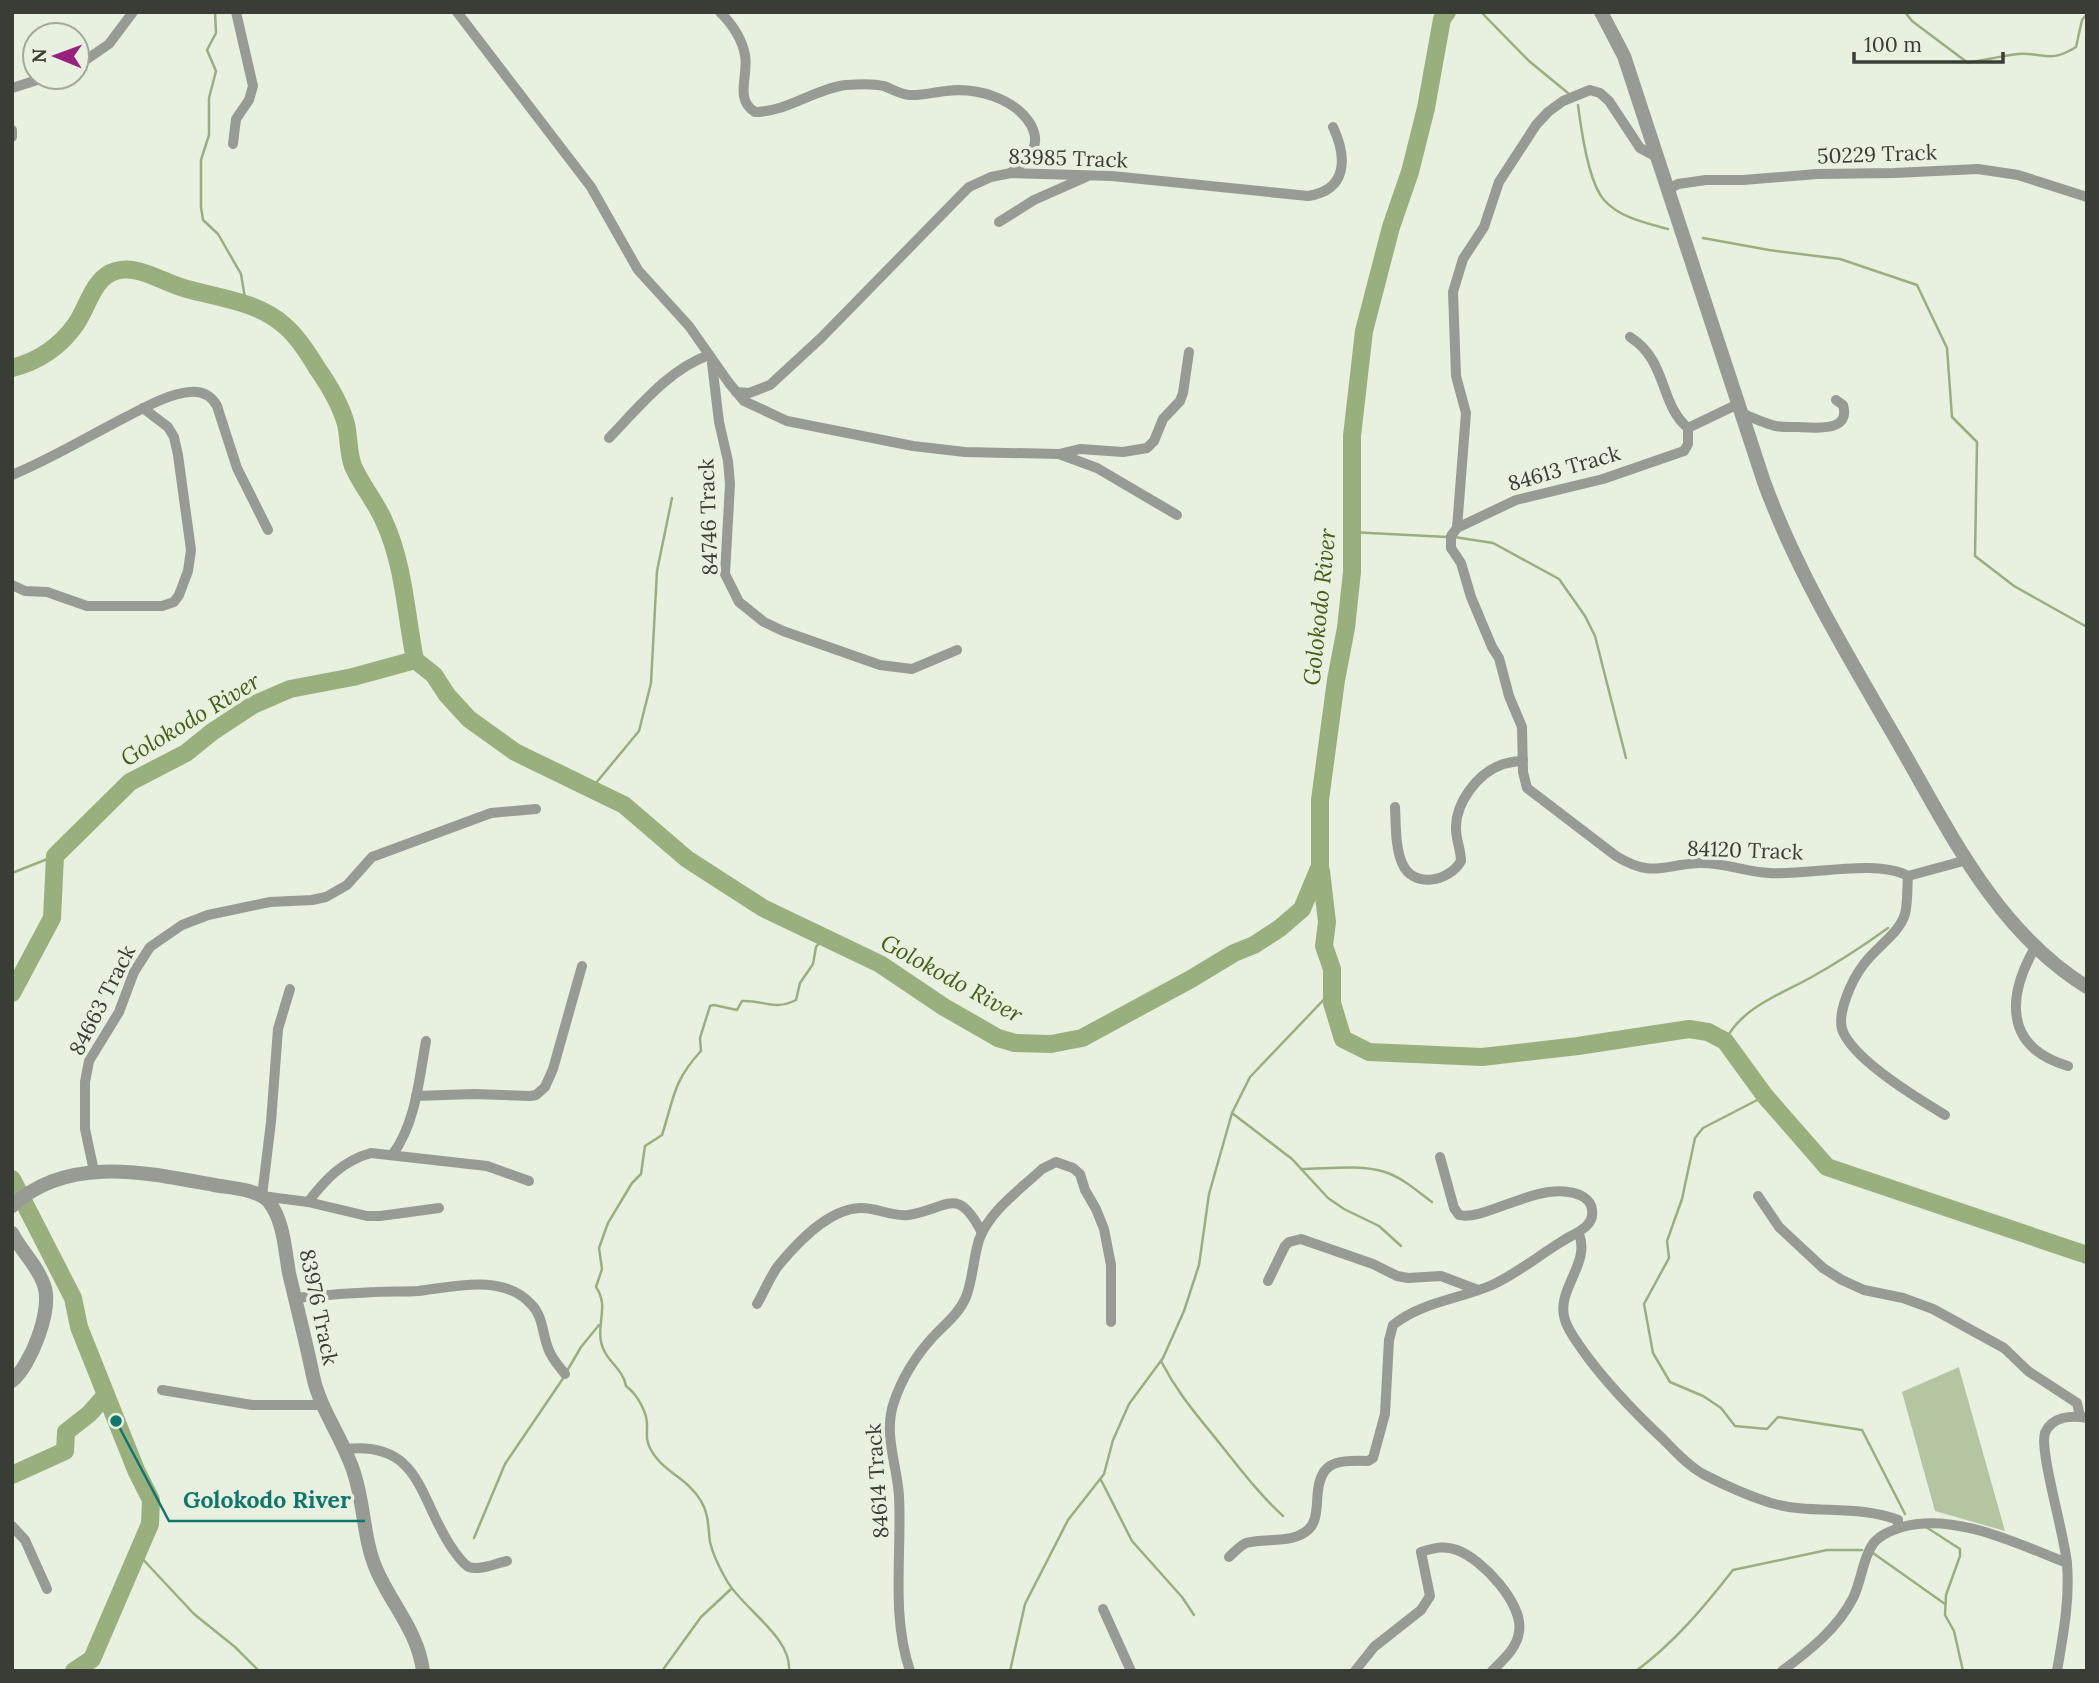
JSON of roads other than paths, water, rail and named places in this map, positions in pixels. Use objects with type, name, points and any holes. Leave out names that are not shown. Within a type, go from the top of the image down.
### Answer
[{"type":"street","points":[[91,56],[109,44],[133,12]]},
{"type":"street","points":[[233,144],[236,119],[249,100],[253,86],[236,12]]},
{"type":"street","points":[[457,12],[591,187],[639,270],[688,326],[736,392],[744,401],[787,421],[913,446],[965,452],[1059,454],[1080,449],[1123,452],[1147,448],[1154,441],[1163,419],[1180,401],[1189,352]]},
{"type":"street","points":[[720,12],[735,30],[742,46],[746,68],[743,101],[755,112],[777,108],[821,91],[861,84],[882,86],[911,95],[948,90],[987,94],[1009,104],[1026,117],[1034,132],[1034,150],[1011,173]]},
{"type":"street","points":[[1601,12],[1625,57],[1776,514],[1807,580],[1967,860],[1991,896],[2015,926],[2036,946],[2087,987]]},
{"type":"street","name":"84120 Track","points":[[1657,157],[1640,148],[1609,101],[1600,93],[1590,90],[1563,101],[1548,111],[1536,125],[1500,182],[1484,227],[1463,259],[1453,292],[1456,376],[1466,413],[1457,528],[1451,536],[1451,548],[1461,564],[1471,597],[1499,659],[1509,696],[1522,727],[1523,780],[1527,788],[1586,834],[1632,865],[1647,870],[1702,863],[1767,873],[1796,874],[1857,869],[1900,872],[1908,876],[1967,860]]},
{"type":"street","name":"83985 Track","points":[[736,392],[749,393],[771,386],[970,187],[997,174],[1090,175],[1296,195],[1321,194],[1329,190],[1336,180],[1343,160],[1341,145],[1333,127]]},
{"type":"street","points":[[12,130],[12,137]]},
{"type":"street","name":"50229 Track","points":[[1667,190],[1678,184],[1706,180],[1978,169],[2018,175],[2087,197]]},
{"type":"street","points":[[999,222],[1034,200],[1090,175]]},
{"type":"street","points":[[1630,337],[1649,353],[1674,413],[1688,428],[1740,408],[1772,425],[1824,428],[1842,421],[1843,405],[1836,400]]},
{"type":"street","points":[[609,438],[682,367],[710,358]]},
{"type":"street","name":"84746 Track","points":[[710,358],[730,485],[725,574],[739,602],[764,622],[880,665],[912,669],[957,650]]},
{"type":"street","points":[[12,475],[143,408],[190,392],[207,394],[212,398],[237,468],[268,530]]},
{"type":"street","points":[[12,585],[25,591],[47,592],[87,606],[162,606],[174,602],[188,571],[191,550],[178,455],[168,427],[143,408]]},
{"type":"street","name":"84613 Track","points":[[1457,528],[1516,500],[1603,479],[1684,451],[1688,444],[1688,428]]},
{"type":"street","points":[[1059,454],[1097,468],[1177,515]]},
{"type":"street","points":[[1395,807],[1399,851],[1406,869],[1411,874],[1427,880],[1442,878],[1458,867],[1461,861],[1456,819],[1471,789],[1487,772],[1502,764],[1523,760]]},
{"type":"street","name":"84663 Track","points":[[94,1171],[84,1110],[89,1061],[119,1012],[127,986],[141,958],[150,947],[182,925],[208,915],[285,901],[312,900],[333,893],[347,885],[372,857],[491,813],[536,809]]},
{"type":"street","points":[[1908,876],[1905,916],[1854,979],[1843,1008],[1842,1028],[1854,1046],[1880,1070],[1945,1115]]},
{"type":"street","points":[[2036,946],[2017,984],[2015,1015],[2019,1030],[2031,1047],[2057,1063],[2068,1066]]},
{"type":"street","points":[[416,1096],[522,1096],[541,1092],[553,1069],[582,966]]},
{"type":"street","points":[[262,1196],[278,1029],[290,989]]},
{"type":"street","points":[[393,1154],[405,1134],[416,1096],[426,1041]]},
{"type":"street","points":[[308,1202],[340,1167],[357,1157],[371,1153],[487,1166],[529,1181]]},
{"type":"street","points":[[1229,1556],[1245,1544],[1292,1537],[1308,1530],[1315,1517],[1326,1468],[1336,1462],[1368,1461],[1374,1457],[1385,1414],[1389,1340],[1393,1325],[1416,1311],[1478,1290],[1524,1268],[1558,1243],[1579,1234],[1590,1219],[1592,1208],[1586,1198],[1568,1192],[1549,1191],[1475,1214],[1459,1215],[1454,1208],[1440,1157]]},
{"type":"street","name":"84614 Track","points":[[911,1671],[901,1638],[898,1615],[901,1532],[899,1490],[890,1437],[893,1403],[907,1371],[956,1314],[966,1297],[982,1233],[999,1210],[1042,1169],[1056,1162],[1073,1168],[1080,1174],[1085,1191],[1104,1229],[1111,1265],[1111,1322]]},
{"type":"street","points":[[12,1206],[47,1183],[70,1175],[114,1170],[308,1202],[367,1216],[439,1208]]},
{"type":"street","name":"83976 Track","points":[[262,1196],[273,1208],[282,1234],[311,1358],[313,1378],[345,1449],[363,1504],[370,1556],[406,1620],[418,1647],[424,1671]]},
{"type":"street","points":[[1758,1196],[1779,1227],[1823,1268],[1864,1290],[1903,1298],[1933,1309],[2004,1348],[2028,1371],[2077,1403],[2083,1417],[2068,1416],[2057,1420],[2046,1430],[2044,1442],[2067,1563],[2064,1633],[2057,1671]]},
{"type":"street","points":[[757,1304],[777,1268],[795,1248],[813,1230],[849,1209],[868,1209],[899,1216],[956,1202],[973,1216],[982,1233]]},
{"type":"street","points":[[12,1233],[39,1273],[47,1293],[35,1343],[28,1360],[12,1381]]},
{"type":"street","points":[[1579,1234],[1582,1251],[1564,1303],[1567,1326],[1599,1373],[1632,1410],[1689,1464],[1701,1473],[1772,1503],[1888,1516],[1898,1520],[1898,1528]]},
{"type":"street","points":[[1268,1281],[1285,1246],[1301,1239],[1397,1276],[1441,1276],[1478,1290]]},
{"type":"street","points":[[295,1297],[418,1291],[475,1283],[494,1286],[516,1293],[529,1301],[540,1314],[548,1349],[565,1374]]},
{"type":"street","points":[[162,1390],[252,1405],[324,1405]]},
{"type":"street","points":[[345,1449],[377,1449],[407,1464],[422,1488],[448,1542],[465,1564],[482,1567],[507,1561]]},
{"type":"street","points":[[1782,1671],[1839,1620],[1852,1600],[1870,1549],[1882,1536],[1898,1528],[1928,1522],[1951,1523],[2067,1563]]},
{"type":"street","points":[[12,1526],[25,1540],[47,1589]]},
{"type":"street","points":[[1355,1671],[1374,1647],[1422,1610],[1430,1596],[1421,1552],[1444,1547],[1457,1550],[1482,1565],[1496,1580],[1515,1609],[1519,1635],[1505,1658],[1492,1671]]},
{"type":"street","points":[[1103,1609],[1131,1671]]},
{"type":"waterway","points":[[215,12],[216,33],[207,50],[216,71],[209,98],[209,135],[201,160],[201,207],[203,220],[218,234],[241,274],[246,304]]},
{"type":"waterway","name":"Golokodo River","points":[[12,993],[52,918],[55,856],[130,782],[186,753],[253,705],[290,689],[353,677],[415,660],[434,675],[447,695],[469,719],[515,752],[624,805],[687,859],[763,908],[880,964],[944,1007],[998,1038],[1015,1043],[1051,1044],[1082,1038],[1234,953],[1254,945],[1280,928],[1302,909],[1320,866],[1320,800],[1352,572],[1352,436],[1364,331],[1391,227],[1410,172],[1426,108],[1442,19],[1447,12]]},
{"type":"waterway","points":[[1481,12],[1529,61],[1568,93]]},
{"type":"waterway","points":[[1905,12],[1912,21],[1968,63],[2018,54],[2053,56],[2067,52],[2076,47],[2082,20],[2087,14]]},
{"type":"waterway","points":[[1578,105],[1583,141],[1598,192],[1610,206],[1625,216],[1668,229]]},
{"type":"waterway","points":[[1703,238],[1840,259],[1917,285],[1947,348],[1952,417],[1977,442],[1975,556],[2014,586],[2087,627]]},
{"type":"waterway","points":[[12,368],[40,357],[63,340],[76,324],[96,286],[108,274],[116,271],[143,272],[179,287],[251,306],[275,318],[290,330],[302,346],[341,409],[353,466],[391,537],[404,590],[415,660]]},
{"type":"waterway","points":[[591,789],[639,731],[651,683],[657,571],[672,498]]},
{"type":"waterway","points":[[1350,532],[1447,537]]},
{"type":"waterway","points":[[1454,537],[1493,543],[1559,579],[1585,616],[1595,636],[1626,758]]},
{"type":"waterway","points":[[12,873],[55,856]]},
{"type":"waterway","points":[[1321,871],[1327,922],[1324,946],[1332,969],[1332,1003],[1343,1039],[1369,1052],[1482,1057],[1689,1029],[1708,1032],[1725,1041],[1765,1096],[1827,1167],[2087,1255]]},
{"type":"waterway","points":[[1725,1041],[1751,1011],[1830,966],[1888,928]]},
{"type":"waterway","points":[[789,1671],[788,1659],[775,1635],[734,1592],[722,1572],[711,1547],[707,1516],[701,1501],[689,1486],[661,1463],[650,1448],[646,1416],[641,1404],[626,1386],[603,1349],[600,1334],[602,1301],[596,1287],[602,1269],[599,1248],[608,1223],[632,1183],[641,1174],[645,1146],[662,1135],[680,1081],[701,1051],[700,1038],[710,1006],[737,1010],[742,1001],[781,1005],[796,1000],[800,983],[813,964],[816,947],[824,937]]},
{"type":"waterway","points":[[1010,1671],[1025,1604],[1068,1520],[1104,1474],[1113,1440],[1129,1404],[1163,1358],[1184,1311],[1199,1265],[1209,1194],[1232,1113],[1250,1077],[1332,991]]},
{"type":"waterway","points":[[1765,1096],[1703,1128],[1695,1138],[1682,1199],[1667,1241],[1669,1258],[1644,1304],[1653,1353],[1670,1382],[1703,1396],[1721,1408],[1735,1426],[1767,1429],[1778,1417],[1862,1430],[1905,1514]]},
{"type":"waterway","points":[[1232,1113],[1292,1159],[1328,1198],[1379,1226],[1401,1246]]},
{"type":"waterway","points":[[1301,1169],[1354,1168],[1385,1172],[1404,1181],[1432,1202]]},
{"type":"waterway","name":"Golokodo River","points":[[12,1179],[73,1298],[79,1327],[136,1470],[151,1500],[150,1524],[92,1659],[74,1671]]},
{"type":"waterway","points":[[567,1371],[581,1347],[599,1325]]},
{"type":"waterway","points":[[1161,1361],[1197,1415],[1266,1500],[1283,1516]]},
{"type":"waterway","points":[[474,1538],[505,1464],[564,1377]]},
{"type":"waterway","points":[[12,1475],[65,1451],[66,1432],[89,1414],[106,1395]]},
{"type":"waterway","points":[[1101,1480],[1132,1541],[1182,1597],[1194,1615]]},
{"type":"waterway","points":[[1926,1527],[1960,1549],[1946,1595],[1945,1615],[1954,1631],[1963,1671]]},
{"type":"waterway","points":[[1636,1671],[1688,1624],[1733,1570],[1827,1550],[1862,1550]]},
{"type":"waterway","points":[[137,1553],[194,1614],[235,1647],[259,1671]]},
{"type":"waterway","points":[[1873,1553],[1945,1604]]},
{"type":"waterway","points":[[662,1671],[701,1617],[731,1589]]},
{"type":"place","name":"Golokodo River","points":[[116,1421]]}]
